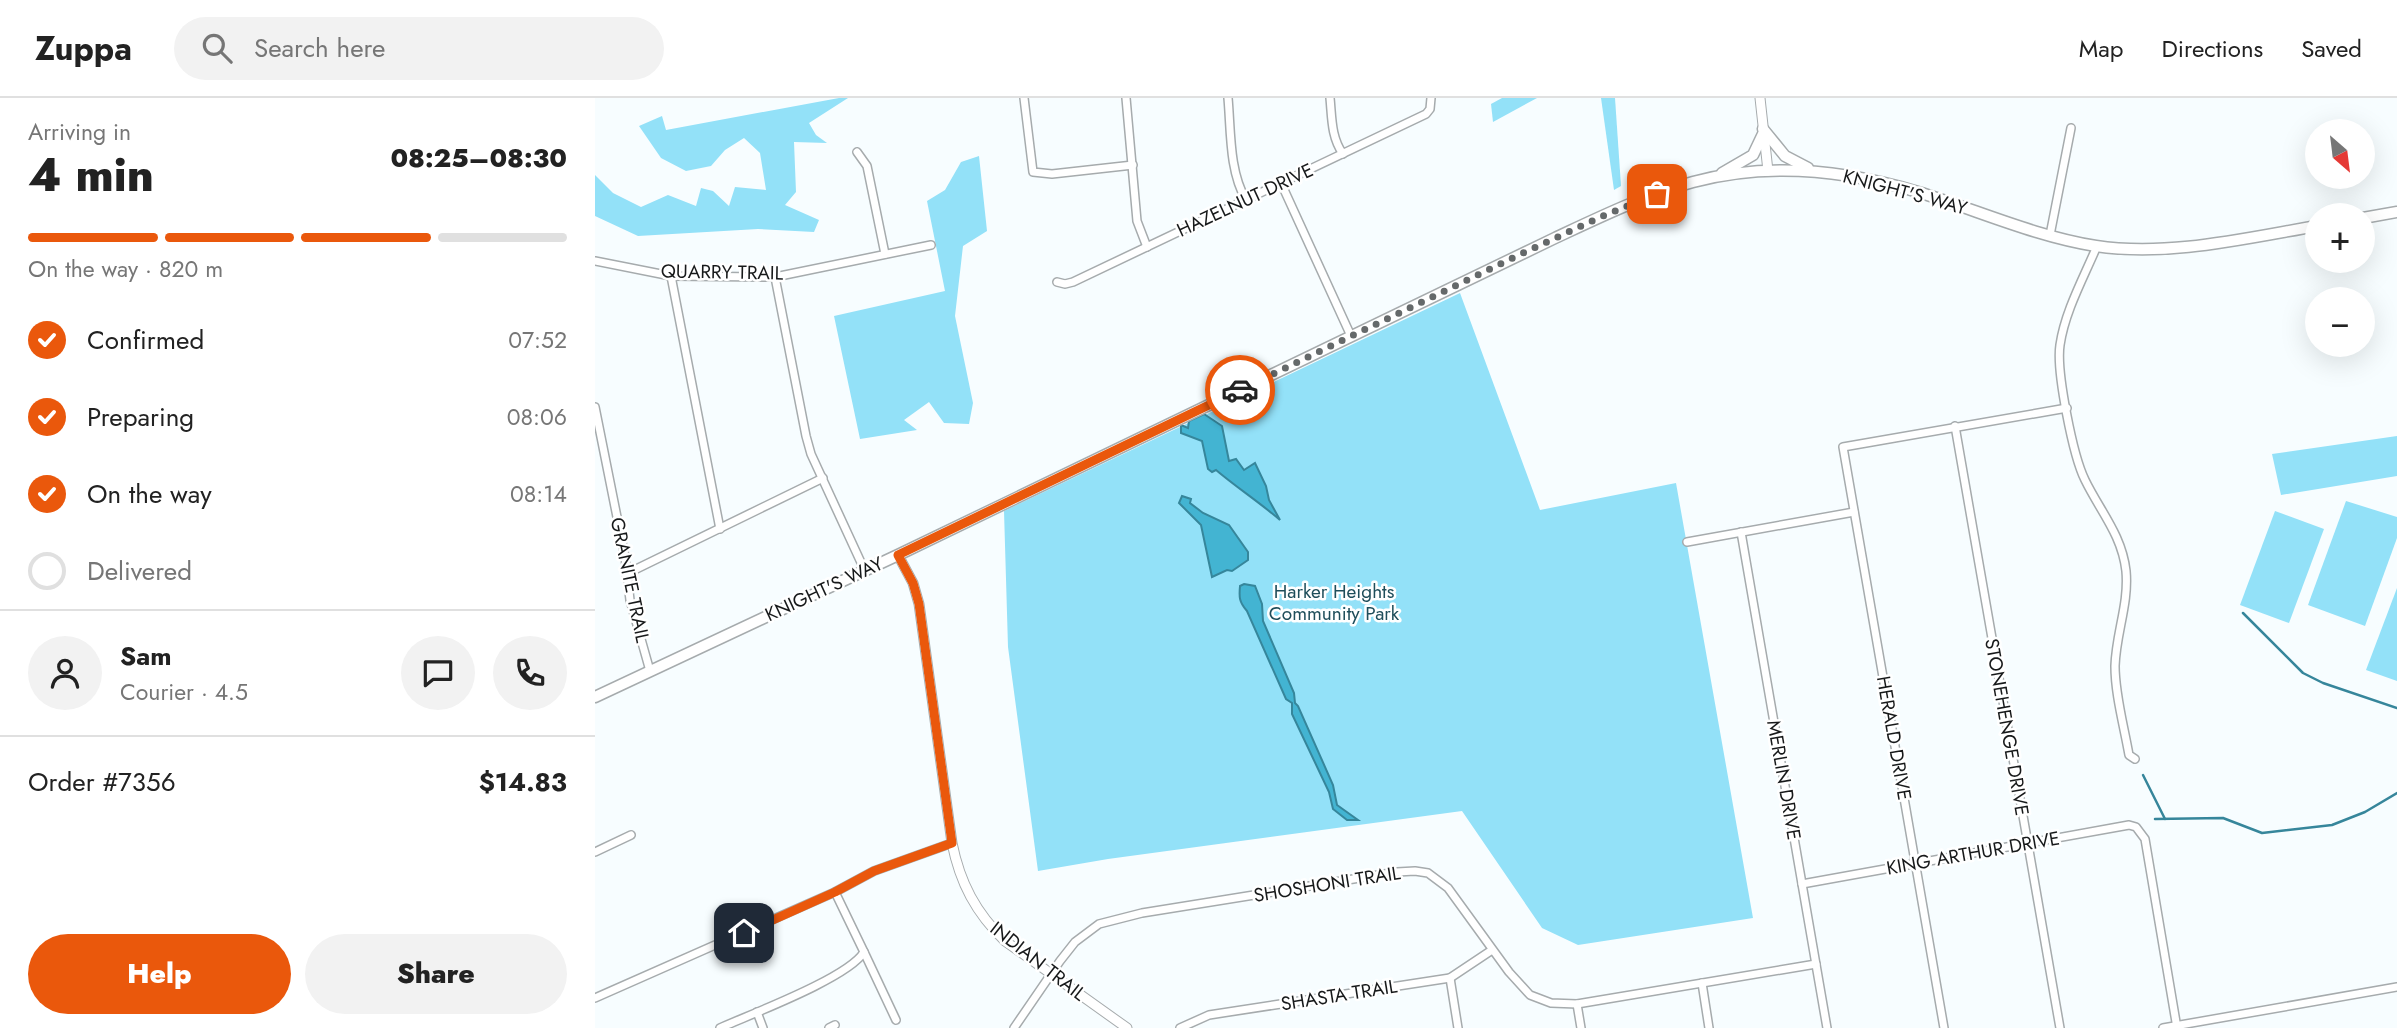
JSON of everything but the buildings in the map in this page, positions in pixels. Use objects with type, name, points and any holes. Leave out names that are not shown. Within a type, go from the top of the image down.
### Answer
[{"type":"main road","points":[[1714,177],[1748,160],[1756,150],[1763,131],[1785,156],[1811,170]]},
{"type":"main road","name":"KNIGHT'S WAY","points":[[595,697],[898,555],[1605,215],[1667,191],[1714,177],[1767,171],[1811,170],[1886,183],[2050,235],[2097,246],[2132,248],[2200,245],[2305,228]]},
{"type":"main road","points":[[2375,216],[2397,212]]},
{"type":"street","points":[[1024,98],[1031,168],[1036,173],[1133,165]]},
{"type":"street","points":[[1126,98],[1137,221],[1147,247]]},
{"type":"street","points":[[1228,98],[1235,173],[1246,200]]},
{"type":"street","points":[[1330,98],[1333,132],[1343,154]]},
{"type":"street","name":"HAZELNUT DRIVE","points":[[1057,282],[1073,282],[1426,114],[1430,109],[1431,98]]},
{"type":"street","points":[[1760,98],[1767,171]]},
{"type":"street","points":[[2050,235],[2071,128]]},
{"type":"street","points":[[857,152],[867,166],[885,254]]},
{"type":"street","points":[[1280,183],[1351,336]]},
{"type":"street","name":"QUARRY TRAIL","points":[[595,261],[671,276],[775,277],[931,245]]},
{"type":"street","points":[[2097,246],[2067,321],[2060,345],[2060,363],[2081,472],[2117,535],[2126,571],[2126,602],[2115,668],[2129,755],[2135,760]]},
{"type":"street","points":[[671,276],[720,529]]},
{"type":"street","points":[[775,277],[806,436],[864,569]]},
{"type":"street","name":"GRANITE TRAIL","points":[[595,407],[631,600],[650,671]]},
{"type":"street","points":[[1955,426],[2067,408]]},
{"type":"street","name":"HERALD DRIVE","points":[[1944,1028],[1843,447],[1955,426]]},
{"type":"street","name":"STONEHENGE DRIVE","points":[[1955,426],[2060,1028]]},
{"type":"street","points":[[627,574],[823,478]]},
{"type":"street","points":[[1686,542],[1854,512]]},
{"type":"street","name":"MERLIN DRIVE","points":[[1741,532],[1827,1028]]},
{"type":"street","name":"INDIAN TRAIL","points":[[898,555],[913,583],[919,604],[952,843],[962,882],[969,897],[1005,941],[1127,1028]]},
{"type":"street","name":"KING ARTHUR DRIVE","points":[[1802,884],[2129,825],[2136,827],[2144,839],[2177,1027]]},
{"type":"street","points":[[595,852],[631,835]]},
{"type":"street","points":[[595,998],[835,892],[874,871],[952,843]]},
{"type":"street","name":"SHOSHONI TRAIL","points":[[1014,1028],[1060,961],[1085,933],[1099,924],[1114,919],[1397,872],[1428,873],[1448,888],[1509,972],[1530,995],[1551,1003],[1577,1004],[1816,964]]},
{"type":"street","points":[[835,892],[896,1020]]},
{"type":"street","name":"SHASTA TRAIL","points":[[1180,1028],[1209,1015],[1450,978],[1492,950]]},
{"type":"street","points":[[720,1028],[837,976],[859,961],[864,952]]},
{"type":"street","points":[[1450,978],[1458,1028]]},
{"type":"street","points":[[1702,983],[1709,1028]]},
{"type":"street","points":[[2163,1028],[2397,987]]},
{"type":"street","points":[[1577,1004],[1581,1028]]},
{"type":"street","points":[[757,1012],[763,1028]]},
{"type":"green space","points":[[848,98],[809,123],[816,135],[827,143],[794,142],[796,192],[785,205],[819,220],[814,232],[758,229],[638,236],[595,216],[595,175],[613,193],[641,207],[668,195],[696,206],[701,188],[713,191],[729,206],[735,187],[766,190],[760,153],[744,138],[725,150],[711,166],[686,171],[661,158],[639,126],[662,116],[666,130]]},
{"type":"green space","points":[[1502,98],[1537,98],[1493,122],[1491,104]]},
{"type":"green space","points":[[1601,98],[1615,98],[1621,186],[1614,190]]},
{"type":"green space","points":[[979,156],[987,231],[963,246],[955,316],[973,403],[969,424],[944,423],[929,402],[904,420],[917,430],[860,439],[834,316],[945,291],[927,201],[945,190],[961,162]]},
{"type":"green space","name":"Harker Heights Community Park","points":[[1460,293],[1540,510],[1676,483],[1753,918],[1578,945],[1542,928],[1462,811],[1038,871],[1008,647],[1004,511]]},
{"type":"green space","points":[[2397,436],[2397,476],[2281,495],[2272,454]]},
{"type":"green space","points":[[2346,501],[2397,517],[2397,538],[2365,626],[2308,605]]},
{"type":"green space","points":[[2275,511],[2324,529],[2289,623],[2240,605]]},
{"type":"green space","points":[[2397,588],[2397,681],[2366,670]]},
{"type":"shaded area","points":[[1204,414],[1222,426],[1229,461],[1236,459],[1244,470],[1255,463],[1280,520],[1216,470],[1212,472],[1208,469],[1202,441],[1181,433],[1181,425],[1188,428],[1189,421]]},
{"type":"shaded area","points":[[1182,496],[1191,499],[1190,503],[1203,513],[1229,525],[1248,552],[1248,560],[1232,571],[1227,570],[1212,577],[1201,525],[1179,503]]},
{"type":"shaded area","points":[[1240,586],[1255,586],[1262,604],[1263,621],[1294,693],[1295,703],[1333,785],[1337,805],[1358,820],[1347,820],[1333,809],[1329,792],[1292,714],[1292,703],[1286,699],[1241,602]]},
{"type":"waterway","points":[[2243,613],[2303,673],[2323,683],[2397,708]]},
{"type":"waterway","points":[[2143,775],[2165,819]]},
{"type":"waterway","points":[[2155,819],[2223,818],[2262,833],[2332,825],[2365,812],[2397,793]]},
{"type":"way so far","points":[[1240,390],[1521,254],[1657,194]]},
{"type":"route","points":[[744,933],[835,892],[874,871],[952,843],[919,604],[913,583],[898,555],[1240,390]]}]
